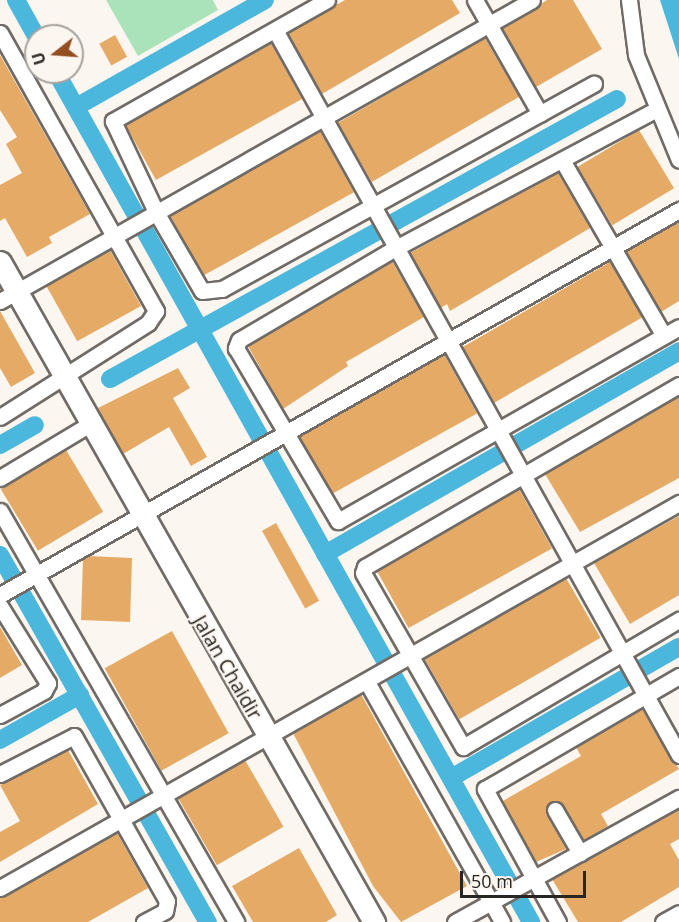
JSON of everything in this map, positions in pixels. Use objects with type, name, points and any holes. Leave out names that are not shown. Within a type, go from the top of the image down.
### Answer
[{"type":"street","points":[[327,0],[113,121],[151,214],[193,280],[207,292],[376,210],[594,84]]},
{"type":"street","points":[[475,0],[540,114]]},
{"type":"street","points":[[8,296],[532,0]]},
{"type":"street","points":[[629,0],[636,55],[679,160]]},
{"type":"street","points":[[275,30],[679,755]]},
{"type":"street","points":[[0,33],[119,232],[155,315],[0,417]]},
{"type":"street","points":[[657,108],[562,160],[395,244],[237,341],[237,353],[280,435],[338,521],[501,434],[679,327]]},
{"type":"street","points":[[562,160],[664,336]]},
{"type":"street","points":[[0,715],[44,691],[48,683],[1,598],[32,576],[142,516],[280,435],[679,210]]},
{"type":"street","name":"Jalan Chaidir","points":[[0,262],[8,296],[63,377],[374,922]]},
{"type":"street","points":[[679,385],[521,469],[365,567],[364,579],[405,660],[463,747],[625,658],[679,620]]},
{"type":"street","points":[[0,478],[86,418]]},
{"type":"street","points":[[0,888],[679,503]]},
{"type":"street","points":[[0,511],[32,576],[159,797],[236,922]]},
{"type":"street","points":[[558,922],[530,882],[485,789],[643,691],[679,676]]},
{"type":"street","points":[[370,680],[495,900],[501,922]]},
{"type":"street","points":[[0,774],[72,735],[126,816],[167,901],[165,911],[144,922]]},
{"type":"street","points":[[455,922],[679,798]]},
{"type":"street","points":[[555,810],[580,853]]},
{"type":"street","points":[[663,922],[679,912]]},
{"type":"green space","points":[[106,0],[213,0],[218,10],[138,56]]},
{"type":"water","points":[[660,0],[679,0],[679,59]]},
{"type":"building","points":[[345,0],[452,0],[460,13],[322,94],[288,33]]},
{"type":"building","points":[[547,0],[573,0],[602,49],[536,87],[502,28]]},
{"type":"building","points":[[115,35],[127,57],[111,66],[99,44]]},
{"type":"building","points":[[485,38],[519,97],[372,182],[338,123]]},
{"type":"building","points":[[271,43],[302,99],[156,180],[125,124]]},
{"type":"building","points":[[0,55],[90,214],[49,237],[52,243],[27,257],[5,218],[0,221],[0,185],[22,173],[6,144],[17,137],[0,110]]},
{"type":"building","points":[[639,130],[674,188],[612,225],[577,167]]},
{"type":"building","points":[[320,131],[354,192],[204,276],[170,214]]},
{"type":"building","points":[[558,173],[590,228],[450,311],[447,304],[441,308],[410,253]]},
{"type":"building","points":[[679,222],[679,301],[661,312],[626,252]]},
{"type":"building","points":[[110,250],[141,306],[77,341],[46,285]]},
{"type":"building","points":[[392,261],[424,317],[346,362],[348,366],[283,409],[248,346]]},
{"type":"building","points":[[610,262],[642,317],[494,403],[462,348]]},
{"type":"building","points":[[0,311],[35,373],[11,387],[0,368]]},
{"type":"building","points":[[444,354],[477,413],[331,494],[298,435]]},
{"type":"building","points":[[178,368],[190,388],[173,398],[207,457],[191,466],[169,427],[123,454],[98,408]]},
{"type":"building","points":[[679,397],[679,478],[580,532],[545,474]]},
{"type":"building","points":[[66,450],[103,512],[38,551],[1,489]]},
{"type":"building","points":[[519,489],[552,548],[409,628],[376,569]]},
{"type":"building","points":[[679,516],[679,595],[630,624],[594,563]]},
{"type":"building","points":[[276,523],[319,601],[305,609],[262,531]]},
{"type":"building","points":[[88,556],[132,558],[130,622],[81,620],[83,559]]},
{"type":"building","points":[[566,578],[600,638],[459,719],[425,660]]},
{"type":"building","points":[[0,627],[22,665],[0,678]]},
{"type":"building","points":[[172,631],[229,733],[161,771],[105,668]]},
{"type":"building","points":[[361,694],[467,886],[401,922],[373,886],[293,733]]},
{"type":"building","points":[[642,709],[679,769],[601,814],[608,826],[584,840],[563,805],[550,802],[546,814],[566,849],[536,862],[503,801],[581,756],[576,747]]},
{"type":"building","points":[[68,750],[98,804],[0,862],[0,832],[20,821],[0,785]]},
{"type":"building","points":[[245,760],[284,827],[217,865],[178,798]]},
{"type":"building","points":[[679,809],[679,839],[670,844],[679,860],[679,887],[621,922],[578,922],[552,879]]},
{"type":"building","points":[[117,833],[148,888],[88,922],[0,922],[0,898]]},
{"type":"building","points":[[299,848],[337,915],[326,922],[253,922],[232,886]]},
{"type":"waterway","points":[[16,0],[29,24]]},
{"type":"waterway","points":[[76,107],[265,0]]},
{"type":"waterway","points":[[63,84],[531,922]]},
{"type":"waterway","points":[[110,379],[617,99]]},
{"type":"waterway","points":[[325,554],[679,351]]},
{"type":"waterway","points":[[0,445],[35,425]]},
{"type":"waterway","points":[[0,555],[208,922]]},
{"type":"waterway","points":[[451,778],[679,647]]},
{"type":"waterway","points":[[0,740],[80,695]]}]
